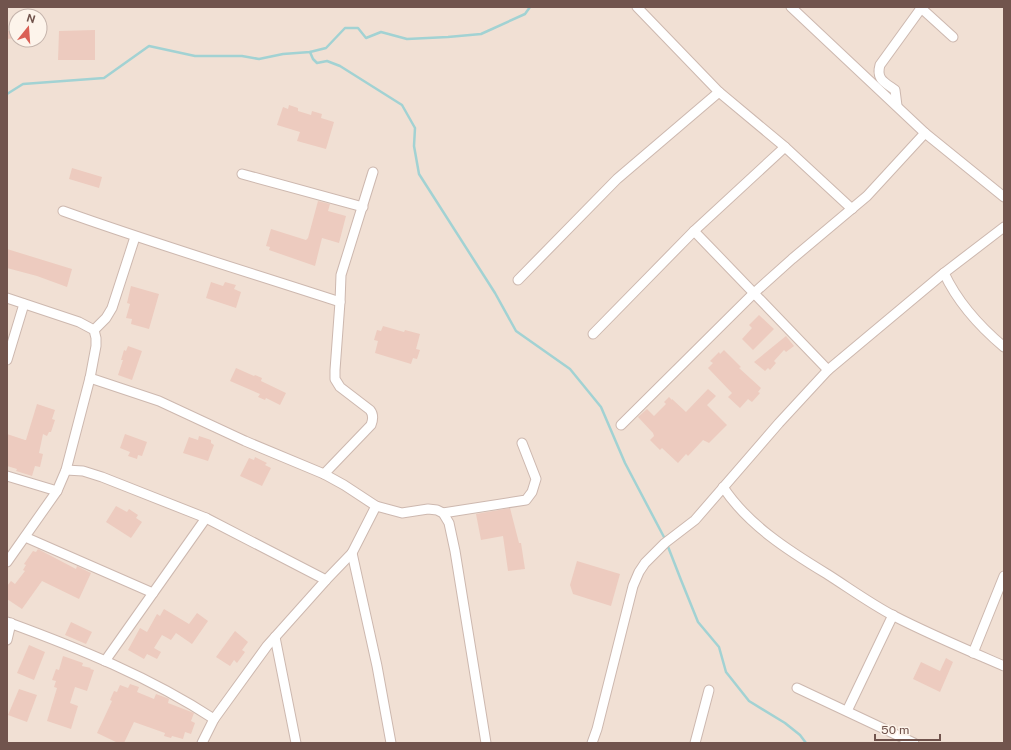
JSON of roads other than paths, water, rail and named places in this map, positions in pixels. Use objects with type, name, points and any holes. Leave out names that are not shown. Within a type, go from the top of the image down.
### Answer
[{"type":"street","points":[[637,7],[719,92],[785,147],[852,209]]},
{"type":"street","points":[[791,7],[925,133],[1004,197]]},
{"type":"street","points":[[897,106],[894,90],[883,82],[879,77],[878,71],[880,65],[921,7],[953,37]]},
{"type":"street","points":[[518,280],[617,179],[719,92]]},
{"type":"street","points":[[621,425],[754,293],[867,196],[925,133]]},
{"type":"street","points":[[593,334],[694,231],[785,147]]},
{"type":"street","points":[[324,474],[371,425],[373,420],[373,415],[370,410],[340,387],[335,379],[335,370],[341,275],[373,172]]},
{"type":"street","points":[[242,174],[363,207]]},
{"type":"street","points":[[63,211],[135,237],[340,302]]},
{"type":"street","points":[[592,743],[597,729],[632,586],[639,572],[667,542],[695,520],[779,423],[828,370],[944,273],[1004,227]]},
{"type":"street","points":[[694,231],[828,370]]},
{"type":"street","points":[[94,330],[106,318],[112,308],[135,237]]},
{"type":"street","points":[[944,273],[952,289],[966,310],[1004,347]]},
{"type":"street","points":[[7,298],[79,322],[94,330],[96,338],[90,378],[66,470],[57,491],[7,562]]},
{"type":"street","points":[[7,360],[24,304]]},
{"type":"street","points":[[90,378],[159,401],[245,441],[324,474],[376,506],[402,513],[428,509],[437,510],[442,513],[449,523],[455,551],[486,743]]},
{"type":"street","points":[[442,513],[526,500],[532,492],[536,478],[522,444]]},
{"type":"street","points":[[66,470],[83,471],[102,477],[206,518],[326,580]]},
{"type":"street","points":[[7,476],[57,491]]},
{"type":"street","points":[[723,487],[731,500],[742,512],[772,538],[814,566],[893,615],[1004,666]]},
{"type":"street","points":[[202,743],[214,719],[267,646],[352,553],[376,506]]},
{"type":"street","points":[[106,661],[206,518]]},
{"type":"street","points":[[25,537],[153,593]]},
{"type":"street","points":[[352,553],[377,666],[391,743]]},
{"type":"street","points":[[973,653],[1004,576]]},
{"type":"street","points":[[847,712],[893,615]]},
{"type":"street","points":[[7,640],[9,623],[106,661],[190,704],[214,719]]},
{"type":"street","points":[[275,637],[296,743]]},
{"type":"street","points":[[797,688],[909,742]]},
{"type":"street","points":[[695,743],[709,690]]},
{"type":"waterway","points":[[7,94],[23,84],[104,78],[149,46],[195,56],[242,56],[259,59],[283,54],[310,52],[326,48],[345,28],[358,28],[366,38],[381,32],[407,39],[481,34],[525,14],[530,7]]},
{"type":"waterway","points":[[310,52],[313,59],[317,63],[327,61],[340,66],[402,105],[415,128],[414,146],[419,174],[495,293],[516,331],[570,369],[601,407],[625,463],[665,539],[698,622],[719,647],[726,672],[749,701],[785,723],[800,735],[806,743]]}]
